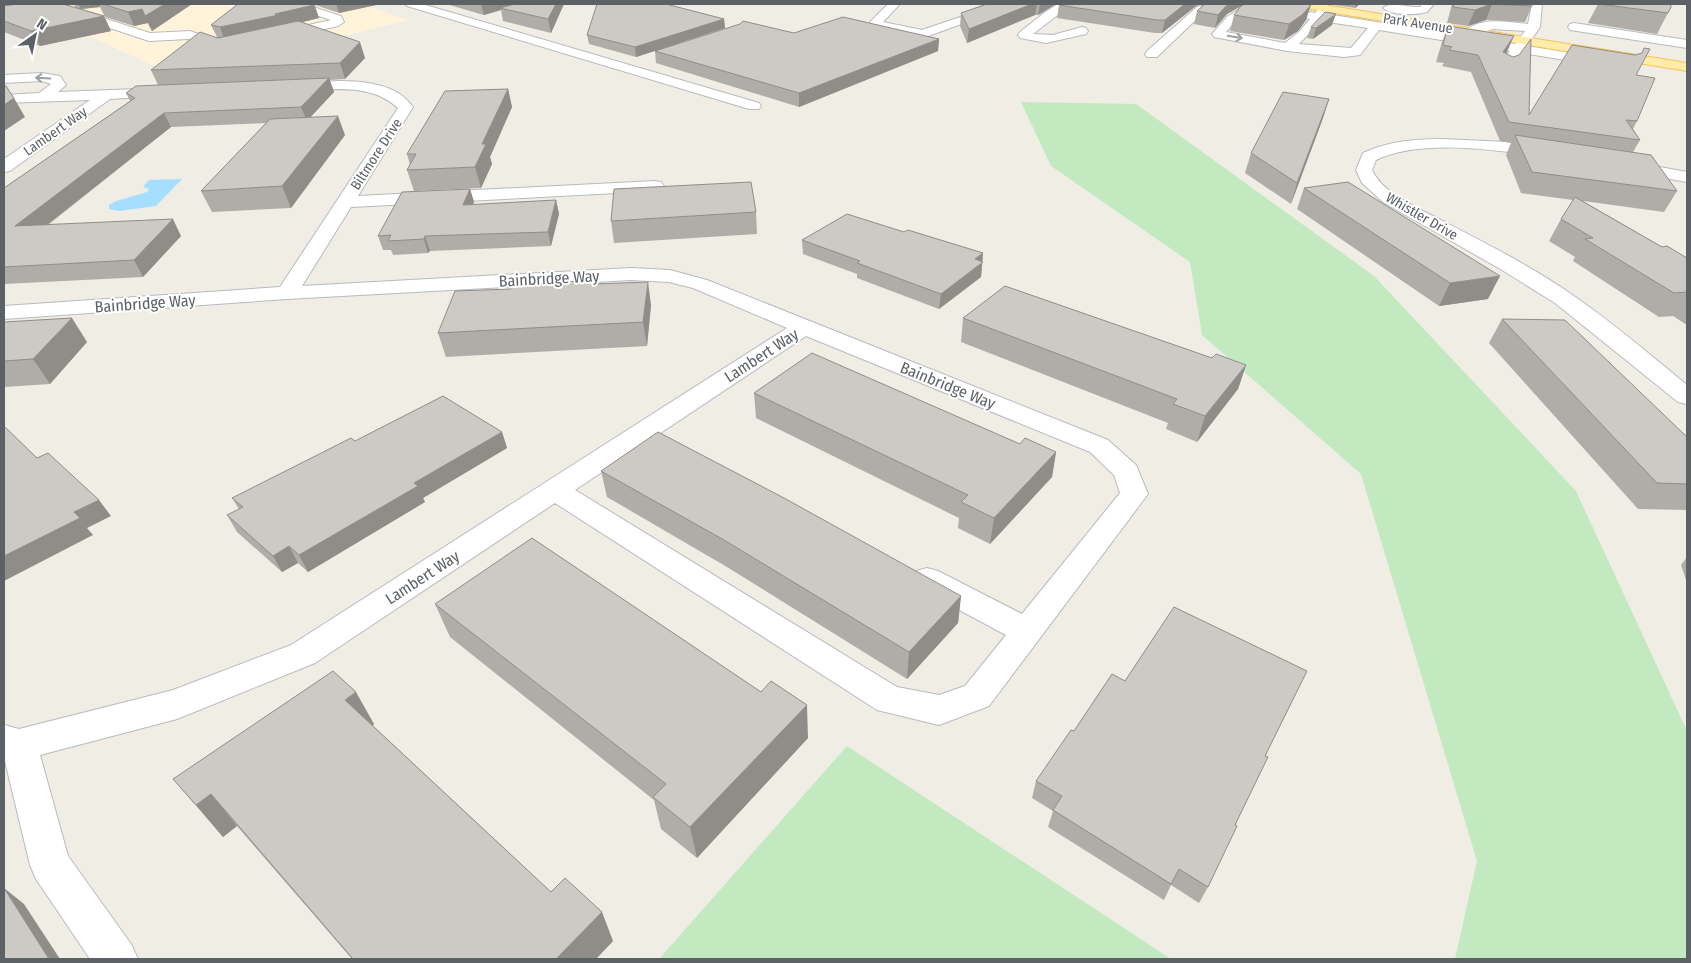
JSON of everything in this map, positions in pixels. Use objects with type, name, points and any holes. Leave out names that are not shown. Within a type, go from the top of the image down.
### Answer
[{"type":"main road","points":[[4,17],[74,4]]},
{"type":"main road","name":"Park Avenue","points":[[1298,4],[1321,12],[1375,23],[1433,31],[1470,32],[1520,44],[1564,47],[1687,67]]},
{"type":"street","points":[[270,37],[338,22],[337,18],[293,4]]},
{"type":"street","points":[[411,4],[754,106]]},
{"type":"street","points":[[905,14],[890,7],[875,24],[923,34],[979,14],[998,4]]},
{"type":"street","points":[[1066,4],[1048,15],[1024,35],[1032,39],[1052,39],[1082,31]]},
{"type":"street","points":[[1185,7],[1208,10],[1215,4]]},
{"type":"street","points":[[1287,46],[1294,43],[1308,30],[1321,12],[1254,5],[1232,18],[1218,34],[1287,46],[1344,53],[1355,52],[1375,23],[1391,6],[1418,11],[1423,10],[1428,4]]},
{"type":"street","points":[[1505,68],[1533,28],[1537,4]]},
{"type":"street","points":[[55,8],[149,37],[190,35],[224,47],[242,44]]},
{"type":"street","points":[[1152,54],[1201,9]]},
{"type":"street","points":[[81,15],[110,11]]},
{"type":"street","points":[[474,23],[500,16]]},
{"type":"street","points":[[932,20],[950,24]]},
{"type":"street","points":[[1564,47],[1573,22],[1687,44]]},
{"type":"street","points":[[1470,32],[1481,26],[1492,24],[1533,28]]},
{"type":"street","points":[[1433,31],[1520,44],[1626,66],[1629,58]]},
{"type":"street","points":[[626,67],[644,61]]},
{"type":"street","points":[[4,79],[55,79],[59,85],[43,97]]},
{"type":"street","name":"Biltmore Drive","points":[[284,88],[353,85],[389,93],[397,97],[406,106],[287,292]]},
{"type":"street","points":[[4,99],[175,92]]},
{"type":"street","name":"Lambert Way","points":[[4,167],[106,95]]},
{"type":"street","name":"Whistler Drive","points":[[1560,154],[1489,145],[1402,145],[1374,152],[1367,160],[1364,170],[1368,178],[1386,196],[1495,256],[1562,298],[1687,397]]},
{"type":"street","points":[[1609,163],[1687,176]]},
{"type":"street","points":[[345,202],[655,186]]},
{"type":"street","name":"Bainbridge Way","points":[[4,313],[287,292],[631,274],[670,276],[700,284],[804,328],[1099,446],[1126,470],[1134,494],[977,696],[938,710],[889,700],[555,490]]},
{"type":"street","name":"Lambert Way","points":[[12,743],[177,704],[303,654],[804,328]]},
{"type":"street","points":[[645,431],[671,445]]},
{"type":"street","points":[[905,568],[1027,631]]},
{"type":"street","points":[[12,743],[50,865],[116,959]]},
{"type":"shaded area","points":[[89,4],[359,4],[409,20],[177,76],[38,13]]},
{"type":"green space","points":[[1021,102],[1136,104],[1374,276],[1576,491],[1687,731],[1687,959],[1455,959],[1477,861],[1361,474],[1202,335],[1190,262],[1051,166]]},
{"type":"green space","points":[[847,746],[1171,959],[659,959]]},
{"type":"water","points":[[182,179],[156,206],[119,211],[109,209],[109,205],[116,201],[147,192],[149,189],[143,187],[149,180]]},
{"type":"building","points":[[17,4],[63,4],[104,16],[31,31],[4,21],[4,6]]},
{"type":"building","points":[[103,4],[165,4],[145,16],[142,9],[128,12]]},
{"type":"building","points":[[238,4],[314,5],[275,14],[279,15],[220,27],[211,25]]},
{"type":"building","points":[[515,4],[556,4],[548,19],[500,8]]},
{"type":"building","points":[[597,4],[666,4],[724,19],[635,47],[587,35]]},
{"type":"building","points":[[987,4],[1032,4],[969,29],[961,13]]},
{"type":"building","points":[[1060,4],[1185,4],[1165,20],[1157,20]]},
{"type":"building","points":[[1205,4],[1228,4],[1218,15],[1197,11]]},
{"type":"building","points":[[1245,4],[1311,5],[1302,15],[1289,24],[1234,15]]},
{"type":"building","points":[[1454,4],[1492,4],[1475,10],[1453,7]]},
{"type":"building","points":[[1492,4],[1532,4],[1532,6]]},
{"type":"building","points":[[1599,4],[1671,4],[1671,7],[1668,13]]},
{"type":"building","points":[[1325,12],[1336,14],[1316,28],[1311,27]]},
{"type":"building","points":[[843,17],[939,39],[799,93],[655,51],[740,24],[743,21],[794,33]]},
{"type":"building","points":[[298,21],[360,42],[340,63],[151,70],[200,32],[218,38]]},
{"type":"building","points":[[1448,26],[1514,36],[1503,52],[1513,57],[1519,55],[1531,39],[1529,115],[1572,45],[1635,55],[1642,53],[1644,48],[1650,49],[1636,75],[1655,78],[1637,121],[1626,120],[1640,140],[1509,122],[1478,55],[1449,50],[1452,47],[1443,45]]},
{"type":"building","points":[[329,78],[301,107],[164,113],[15,226],[173,219],[134,260],[4,267],[4,188],[135,98],[126,93],[136,86]]},
{"type":"building","points":[[4,86],[6,86],[14,98],[4,105]]},
{"type":"building","points":[[508,89],[482,144],[486,144],[475,167],[407,170],[416,154],[407,154],[445,91]]},
{"type":"building","points":[[1283,92],[1329,99],[1297,183],[1251,153]]},
{"type":"building","points":[[338,116],[282,186],[201,191],[270,119]]},
{"type":"building","points":[[1515,135],[1651,155],[1677,191],[1532,172]]},
{"type":"building","points":[[751,182],[756,212],[611,221],[614,189]]},
{"type":"building","points":[[1348,182],[1500,276],[1450,283],[1304,188]]},
{"type":"building","points":[[470,189],[463,205],[556,200],[548,232],[425,236],[424,239],[388,241],[391,235],[378,236],[402,192]]},
{"type":"building","points":[[1575,197],[1662,247],[1667,246],[1687,258],[1687,292],[1674,293],[1585,239],[1593,238],[1561,219]]},
{"type":"building","points":[[847,214],[904,232],[908,230],[983,253],[975,259],[983,262],[941,294],[857,263],[860,261],[802,240]]},
{"type":"building","points":[[595,280],[594,284],[648,282],[643,322],[438,333],[455,291],[511,289],[512,285]]},
{"type":"building","points":[[1005,286],[1212,358],[1216,354],[1246,365],[1205,416],[1173,404],[1177,399],[963,318]]},
{"type":"building","points":[[72,318],[33,359],[4,361],[4,322]]},
{"type":"building","points":[[1502,319],[1565,320],[1687,437],[1687,484],[1657,483]]},
{"type":"building","points":[[812,353],[1020,444],[1025,438],[1056,452],[994,518],[961,502],[968,495],[754,393]]},
{"type":"building","points":[[443,396],[502,432],[414,483],[418,486],[299,555],[289,546],[273,556],[227,515],[243,507],[232,498],[351,438],[355,441]]},
{"type":"building","points":[[4,426],[37,458],[48,453],[99,500],[74,512],[80,518],[4,556]]},
{"type":"building","points":[[658,432],[784,498],[961,596],[909,652],[724,540],[601,471]]},
{"type":"building","points":[[532,538],[761,692],[771,681],[807,705],[690,827],[653,797],[666,784],[435,604]]},
{"type":"building","points":[[1174,607],[1307,671],[1265,756],[1268,757],[1208,887],[1179,869],[1171,884],[1053,810],[1062,796],[1036,781],[1071,730],[1074,731],[1112,674],[1125,681]]},
{"type":"building","points":[[333,671],[356,692],[345,700],[551,892],[565,878],[602,912],[556,959],[353,959],[211,794],[196,805],[173,779]]},
{"type":"building","points":[[4,888],[49,959],[4,959]]}]
